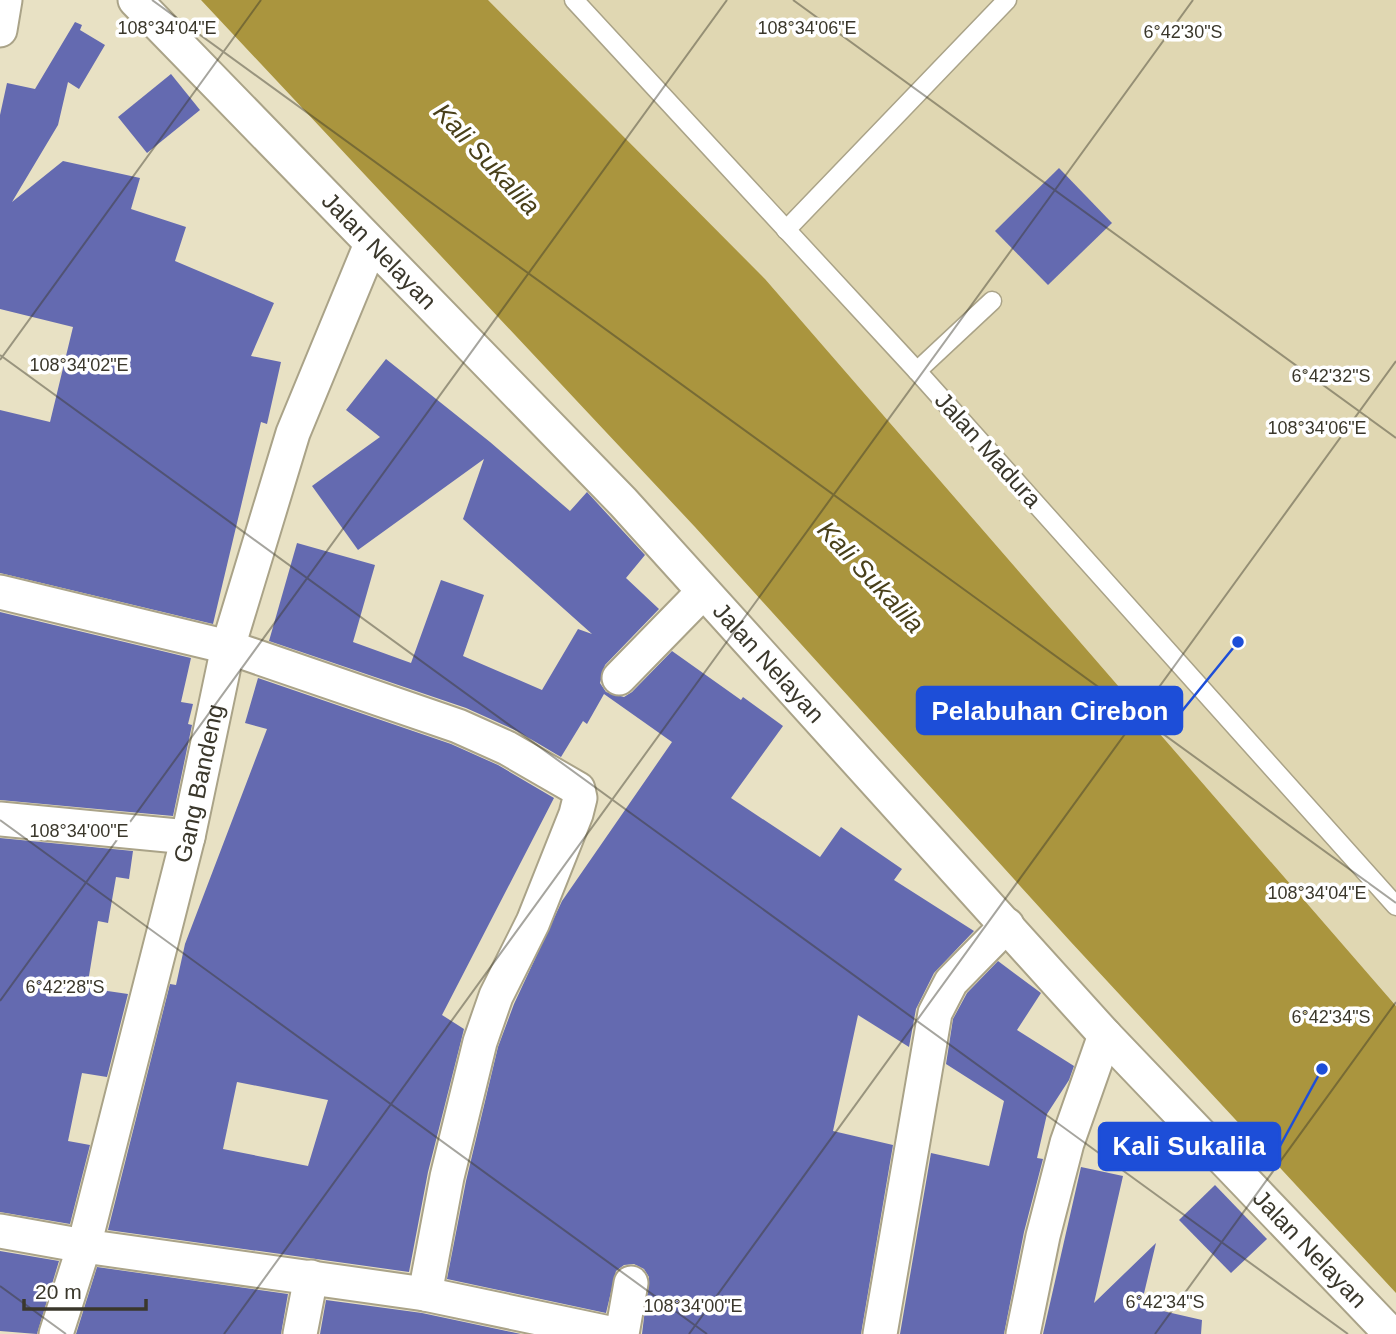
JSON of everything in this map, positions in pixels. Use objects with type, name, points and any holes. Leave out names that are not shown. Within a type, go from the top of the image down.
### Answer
[{"type":"street","points":[[0,30],[5,0]]},
{"type":"street","name":"Jalan Nelayan","points":[[135,0],[623,502],[1105,1035],[1391,1334]]},
{"type":"street","name":"Gang Bandeng","points":[[56,1334],[84,1246],[188,837],[228,648],[293,433],[371,244]]},
{"type":"street","points":[[0,592],[228,648],[458,726],[508,748],[578,789],[580,798],[576,814],[533,922],[496,996],[480,1042],[447,1177],[425,1293]]},
{"type":"street","points":[[619,678],[703,592]]},
{"type":"street","points":[[0,818],[188,837]]},
{"type":"street","points":[[880,1334],[935,1013],[951,982],[1007,925]]},
{"type":"street","points":[[1023,1334],[1042,1236],[1067,1143],[1105,1035]]},
{"type":"street","points":[[0,1231],[84,1246],[425,1293],[614,1334]]},
{"type":"street","points":[[300,1334],[311,1277]]},
{"type":"street","points":[[622,1334],[631,1283]]},
{"type":"lane","name":"Jalan Madura","points":[[573,0],[917,371],[1396,906]]},
{"type":"lane","points":[[786,230],[1007,0]]},
{"type":"lane","points":[[917,371],[992,301]]},
{"type":"shaded area","points":[[488,0],[1396,0],[1396,1006],[765,279]]},
{"type":"water","points":[[201,0],[488,0],[765,279],[1396,1006],[1396,1293],[1070,941],[695,527]]},
{"type":"building","points":[[75,22],[82,25],[80,30],[105,45],[79,89],[68,82],[58,125],[12,202],[63,161],[140,178],[131,209],[186,227],[175,261],[274,303],[251,356],[281,362],[267,424],[261,422],[213,624],[0,573],[0,410],[50,422],[73,327],[0,309],[0,115],[7,83],[35,89]]},
{"type":"building","points":[[171,74],[200,110],[147,153],[118,117]]},
{"type":"building","points":[[1059,168],[1112,223],[1048,285],[995,231]]},
{"type":"building","points":[[386,359],[490,442],[570,511],[587,492],[645,555],[626,578],[659,609],[605,665],[600,683],[606,692],[624,697],[672,651],[741,700],[743,697],[783,726],[731,798],[820,857],[841,827],[902,869],[894,880],[974,931],[934,973],[916,1009],[909,1047],[858,1015],[833,1131],[893,1145],[861,1334],[642,1334],[649,1277],[644,1269],[634,1264],[624,1265],[616,1271],[606,1313],[447,1279],[466,1181],[498,1047],[514,1004],[562,901],[672,742],[604,694],[587,724],[583,721],[561,757],[517,731],[466,708],[269,641],[297,543],[375,565],[353,642],[411,663],[441,580],[484,595],[463,656],[542,690],[578,629],[592,634],[463,519],[484,459],[358,550],[312,486],[380,437],[346,410]]},
{"type":"building","points":[[0,612],[191,658],[181,702],[193,704],[188,724],[192,725],[173,816],[0,800]]},
{"type":"building","points":[[258,678],[451,744],[498,765],[554,798],[442,1015],[464,1029],[428,1172],[409,1272],[108,1230],[170,984],[176,985],[185,944],[267,729],[245,723]],"holes":[[[237,1082],[328,1100],[308,1166],[223,1149]]]},
{"type":"building","points":[[0,838],[133,851],[129,879],[116,877],[108,923],[98,921],[87,988],[128,994],[107,1077],[82,1073],[68,1141],[90,1145],[70,1224],[0,1212]]},
{"type":"building","points":[[998,961],[1041,993],[1017,1030],[1074,1066],[1069,1080],[1047,1114],[1037,1158],[1043,1159],[1024,1232],[1004,1334],[900,1334],[931,1153],[989,1166],[1004,1101],[946,1064],[953,1019],[967,993]]},
{"type":"building","points":[[1081,1167],[1123,1176],[1094,1303],[1156,1243],[1141,1306],[1202,1320],[1201,1334],[1043,1334]]},
{"type":"building","points":[[1215,1185],[1267,1239],[1231,1273],[1179,1220]]},
{"type":"building","points":[[0,1251],[59,1261],[37,1334],[0,1331]]},
{"type":"building","points":[[97,1267],[288,1294],[281,1334],[76,1334]]},
{"type":"building","points":[[326,1300],[422,1313],[521,1334],[320,1334]]},
{"type":"place","name":"Pelabuhan Cirebon","points":[[1238,642]]},
{"type":"place","name":"Kali Sukalila","points":[[1322,1069]]}]
